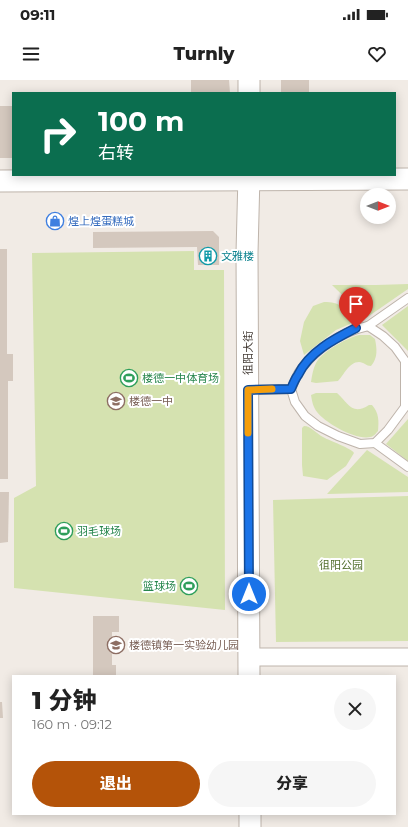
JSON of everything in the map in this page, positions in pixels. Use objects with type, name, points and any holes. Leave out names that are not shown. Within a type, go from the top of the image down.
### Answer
[{"type":"street","points":[[249,80],[249,92]]},
{"type":"street","points":[[0,181],[249,177],[408,178]]},
{"type":"street","name":"徂阳大街","points":[[249,177],[247,253],[249,667]]},
{"type":"street","points":[[249,667],[408,657]]},
{"type":"street","points":[[250,815],[250,827]]},
{"type":"lane","points":[[408,298],[368,326],[356,328],[332,340],[310,358],[298,373],[291,389],[295,402],[305,416],[318,426],[338,436],[360,444],[376,443],[408,467]]},
{"type":"lane","points":[[368,326],[383,336],[395,347],[405,361],[405,407],[376,443]]},
{"type":"lane","points":[[248,390],[291,389]]},
{"type":"green space","name":"楼德一中体育场","points":[[194,251],[194,270],[224,270],[225,610],[14,588],[14,498],[36,486],[32,253]]},
{"type":"green space","points":[[408,284],[408,289],[366,318],[332,285],[376,285]]},
{"type":"green space","points":[[324,302],[338,304],[352,320],[350,324],[336,330],[304,355],[300,341],[304,322],[313,306]]},
{"type":"green space","points":[[408,306],[408,351],[382,325]]},
{"type":"green space","points":[[359,335],[370,335],[375,339],[375,360],[371,366],[361,362],[355,363],[350,366],[338,381],[311,382],[315,365],[324,354],[341,342]]},
{"type":"green space","points":[[316,393],[337,393],[354,409],[372,405],[378,417],[378,431],[373,436],[360,437],[343,431],[327,421],[316,410],[311,395]]},
{"type":"green space","points":[[408,419],[408,461],[386,444]]},
{"type":"green space","points":[[304,426],[309,427],[323,437],[345,447],[354,453],[346,466],[327,480],[303,476],[302,428]]},
{"type":"green space","points":[[367,450],[408,477],[408,492],[327,494]]},
{"type":"green space","name":"徂阳公园","points":[[408,496],[408,641],[276,642],[273,500]]},
{"type":"building","points":[[191,80],[229,80],[230,92],[191,92]]},
{"type":"building","points":[[281,80],[309,80],[309,92],[281,92]]},
{"type":"building","points":[[0,106],[12,106],[12,158],[0,158]]},
{"type":"building","name":"文雅楼","points":[[213,231],[219,237],[219,265],[198,265],[197,247],[93,248],[93,232]]},
{"type":"building","points":[[0,249],[7,249],[7,354],[13,354],[13,381],[8,381],[8,479],[0,479]]},
{"type":"building","points":[[0,492],[9,492],[8,542],[0,543]]},
{"type":"building","points":[[93,616],[119,616],[119,632],[112,632],[112,665],[116,665],[116,675],[93,675]]},
{"type":"building","points":[[0,702],[2,702],[3,718],[0,718]]},
{"type":"slow traffic","points":[[248,433],[248,390],[272,389]]},
{"type":"place","name":"煌上煌蛋糕城","points":[[55,221]]},
{"type":"place","name":"文雅楼","points":[[208,256]]},
{"type":"place","name":"楼德一中体育场","points":[[129,378]]},
{"type":"place","name":"楼德一中","points":[[116,401]]},
{"type":"place","name":"羽毛球场","points":[[64,531]]},
{"type":"place","name":"篮球场","points":[[189,586]]},
{"type":"place","name":"楼德镇第一实验幼儿园","points":[[116,645]]},
{"type":"route","points":[[249,594],[248,390],[291,389],[298,373],[310,358],[332,340],[356,328]]}]
